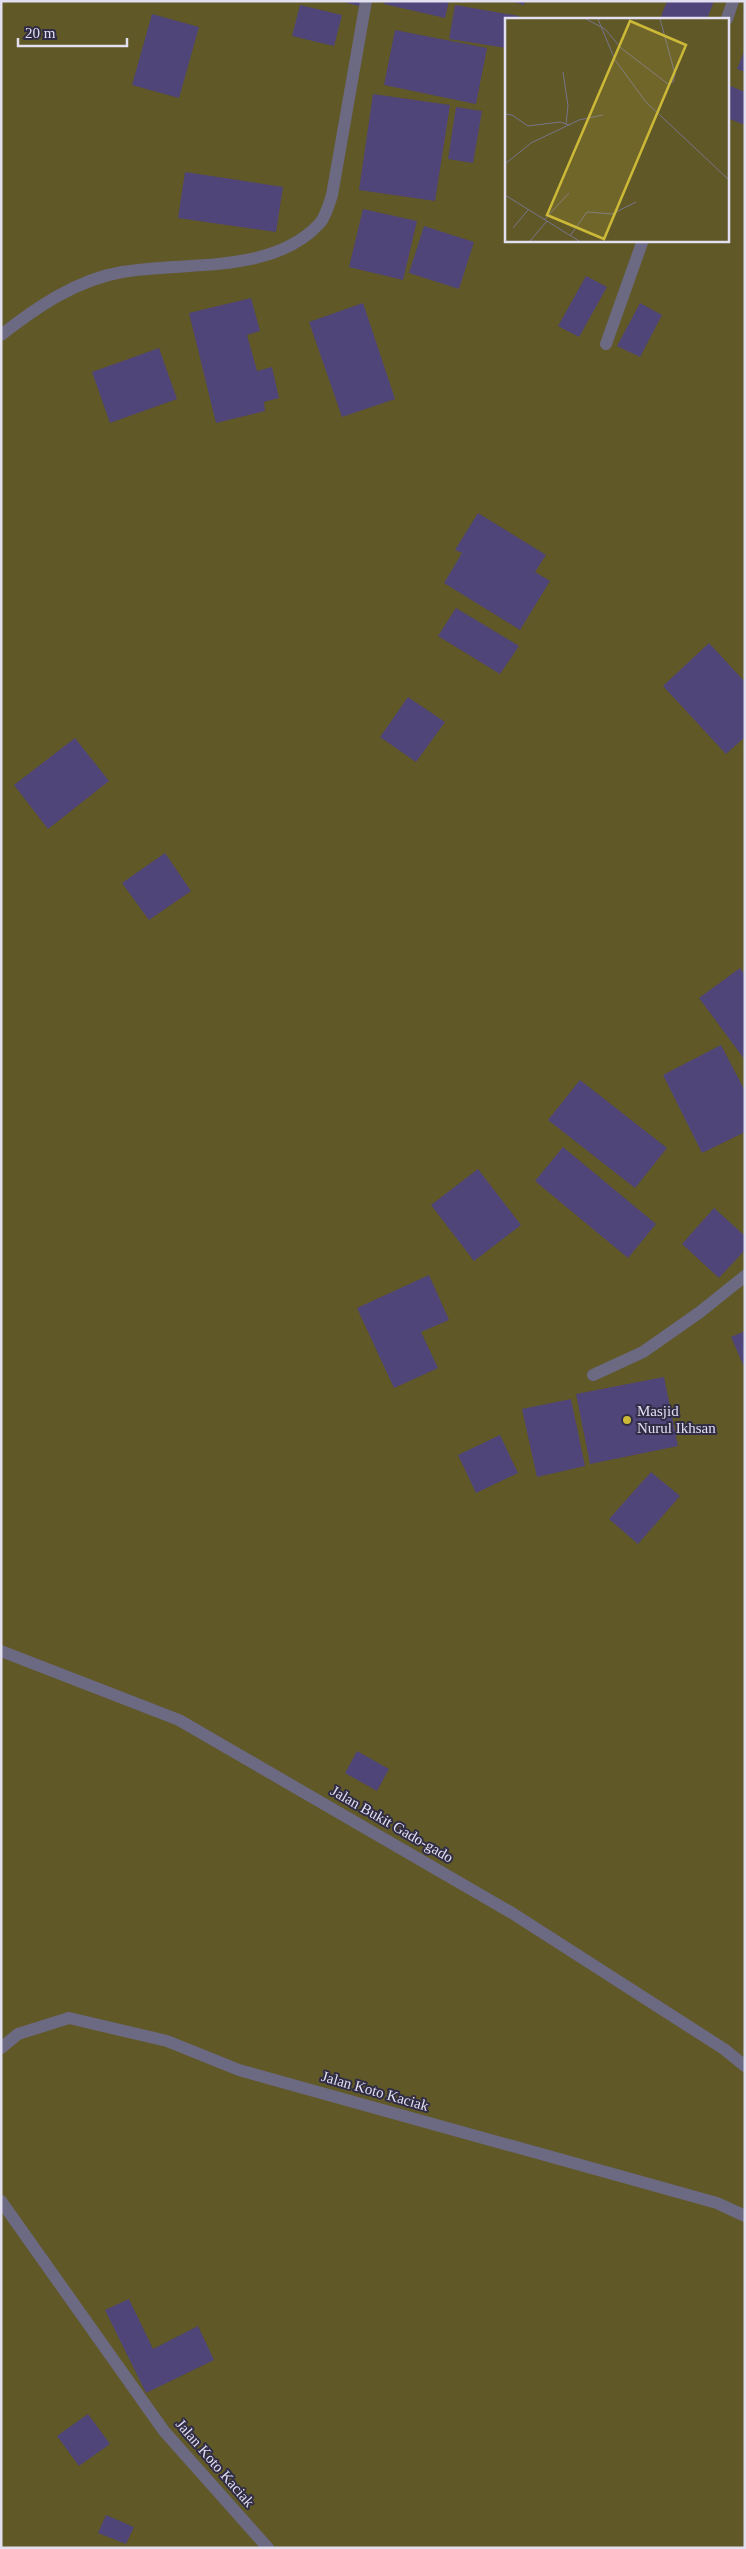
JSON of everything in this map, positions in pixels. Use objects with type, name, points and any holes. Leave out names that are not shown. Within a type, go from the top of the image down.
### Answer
[{"type":"street","points":[[1,335],[26,315],[75,286],[121,272],[262,258],[298,243],[321,221],[332,195],[366,1]]},
{"type":"street","points":[[727,18],[733,1]]},
{"type":"street","points":[[606,344],[643,241]]},
{"type":"street","points":[[593,1375],[643,1352],[700,1312],[745,1276]]},
{"type":"street","name":"Jalan Bukit Gado-gado","points":[[1,1651],[179,1720],[512,1913],[724,2049],[745,2066]]},
{"type":"street","name":"Jalan Koto Kaciak","points":[[1,2048],[18,2034],[70,2018],[167,2041],[239,2070],[717,2203],[745,2216]]},
{"type":"street","name":"Jalan Koto Kaciak","points":[[1,2201],[164,2430],[268,2548]]},
{"type":"shaded area","points":[[1,1],[745,1],[745,2548],[1,2548]]},
{"type":"building","points":[[339,1],[364,1],[363,7]]},
{"type":"building","points":[[385,1],[449,1],[445,18],[384,4]]},
{"type":"building","points":[[510,1],[525,1],[524,5]]},
{"type":"building","points":[[667,1],[714,1],[707,18],[660,18]]},
{"type":"building","points":[[300,5],[342,15],[334,46],[292,36]]},
{"type":"building","points":[[455,5],[519,16],[518,18],[505,18],[505,48],[449,39]]},
{"type":"building","points":[[152,14],[199,27],[179,98],[132,85]]},
{"type":"building","points":[[395,30],[487,48],[476,104],[384,85]]},
{"type":"building","points":[[745,49],[745,72],[737,69]]},
{"type":"building","points":[[728,85],[745,92],[745,125],[728,118]]},
{"type":"building","points":[[373,94],[450,105],[435,201],[359,190]]},
{"type":"building","points":[[456,107],[482,111],[473,163],[448,159]]},
{"type":"building","points":[[185,172],[283,187],[276,232],[178,218]]},
{"type":"building","points":[[363,209],[417,221],[403,280],[349,267]]},
{"type":"building","points":[[424,226],[474,242],[459,289],[409,273]]},
{"type":"building","points":[[586,276],[607,287],[579,337],[558,326]]},
{"type":"building","points":[[251,298],[260,331],[247,335],[257,371],[272,367],[279,398],[264,402],[265,411],[216,423],[189,313]]},
{"type":"building","points":[[363,303],[395,399],[342,417],[309,322]]},
{"type":"building","points":[[640,303],[662,315],[640,357],[617,346]]},
{"type":"building","points":[[159,348],[177,399],[110,423],[92,372]]},
{"type":"building","points":[[478,513],[546,555],[535,572],[550,581],[520,630],[444,583],[462,553],[455,550]]},
{"type":"building","points":[[456,608],[519,646],[500,674],[438,636]]},
{"type":"building","points":[[709,643],[745,682],[745,737],[726,754],[663,686]]},
{"type":"building","points":[[408,697],[445,722],[416,762],[380,737]]},
{"type":"building","points":[[75,738],[109,781],[48,829],[14,785]]},
{"type":"building","points":[[165,853],[191,891],[149,920],[122,883]]},
{"type":"building","points":[[740,968],[745,975],[745,1060],[699,998]]},
{"type":"building","points":[[721,1045],[745,1091],[745,1132],[702,1153],[663,1075]]},
{"type":"building","points":[[580,1080],[667,1148],[635,1188],[548,1120]]},
{"type":"building","points":[[563,1147],[656,1224],[628,1258],[535,1181]]},
{"type":"building","points":[[478,1169],[521,1225],[474,1261],[431,1205]]},
{"type":"building","points":[[714,1208],[745,1236],[745,1250],[719,1278],[682,1244]]},
{"type":"building","points":[[429,1275],[449,1320],[421,1332],[438,1368],[394,1388],[357,1308]]},
{"type":"building","points":[[745,1331],[745,1369],[731,1337]]},
{"type":"building","name":"Masjid Nurul Ikhsan","points":[[664,1377],[678,1446],[590,1464],[576,1394]]},
{"type":"building","points":[[571,1399],[585,1466],[537,1477],[522,1409]]},
{"type":"building","points":[[500,1435],[518,1473],[476,1493],[458,1455]]},
{"type":"building","points":[[651,1472],[680,1496],[638,1544],[609,1519]]},
{"type":"building","points":[[357,1751],[389,1769],[377,1791],[345,1773]]},
{"type":"building","points":[[129,2299],[153,2349],[198,2326],[214,2360],[146,2393],[105,2310]]},
{"type":"building","points":[[88,2414],[110,2444],[79,2466],[57,2436]]},
{"type":"building","points":[[106,2515],[134,2527],[126,2544],[98,2533]]},
{"type":"place","name":"Masjid Nurul Ikhsan","points":[[627,1420]]}]
